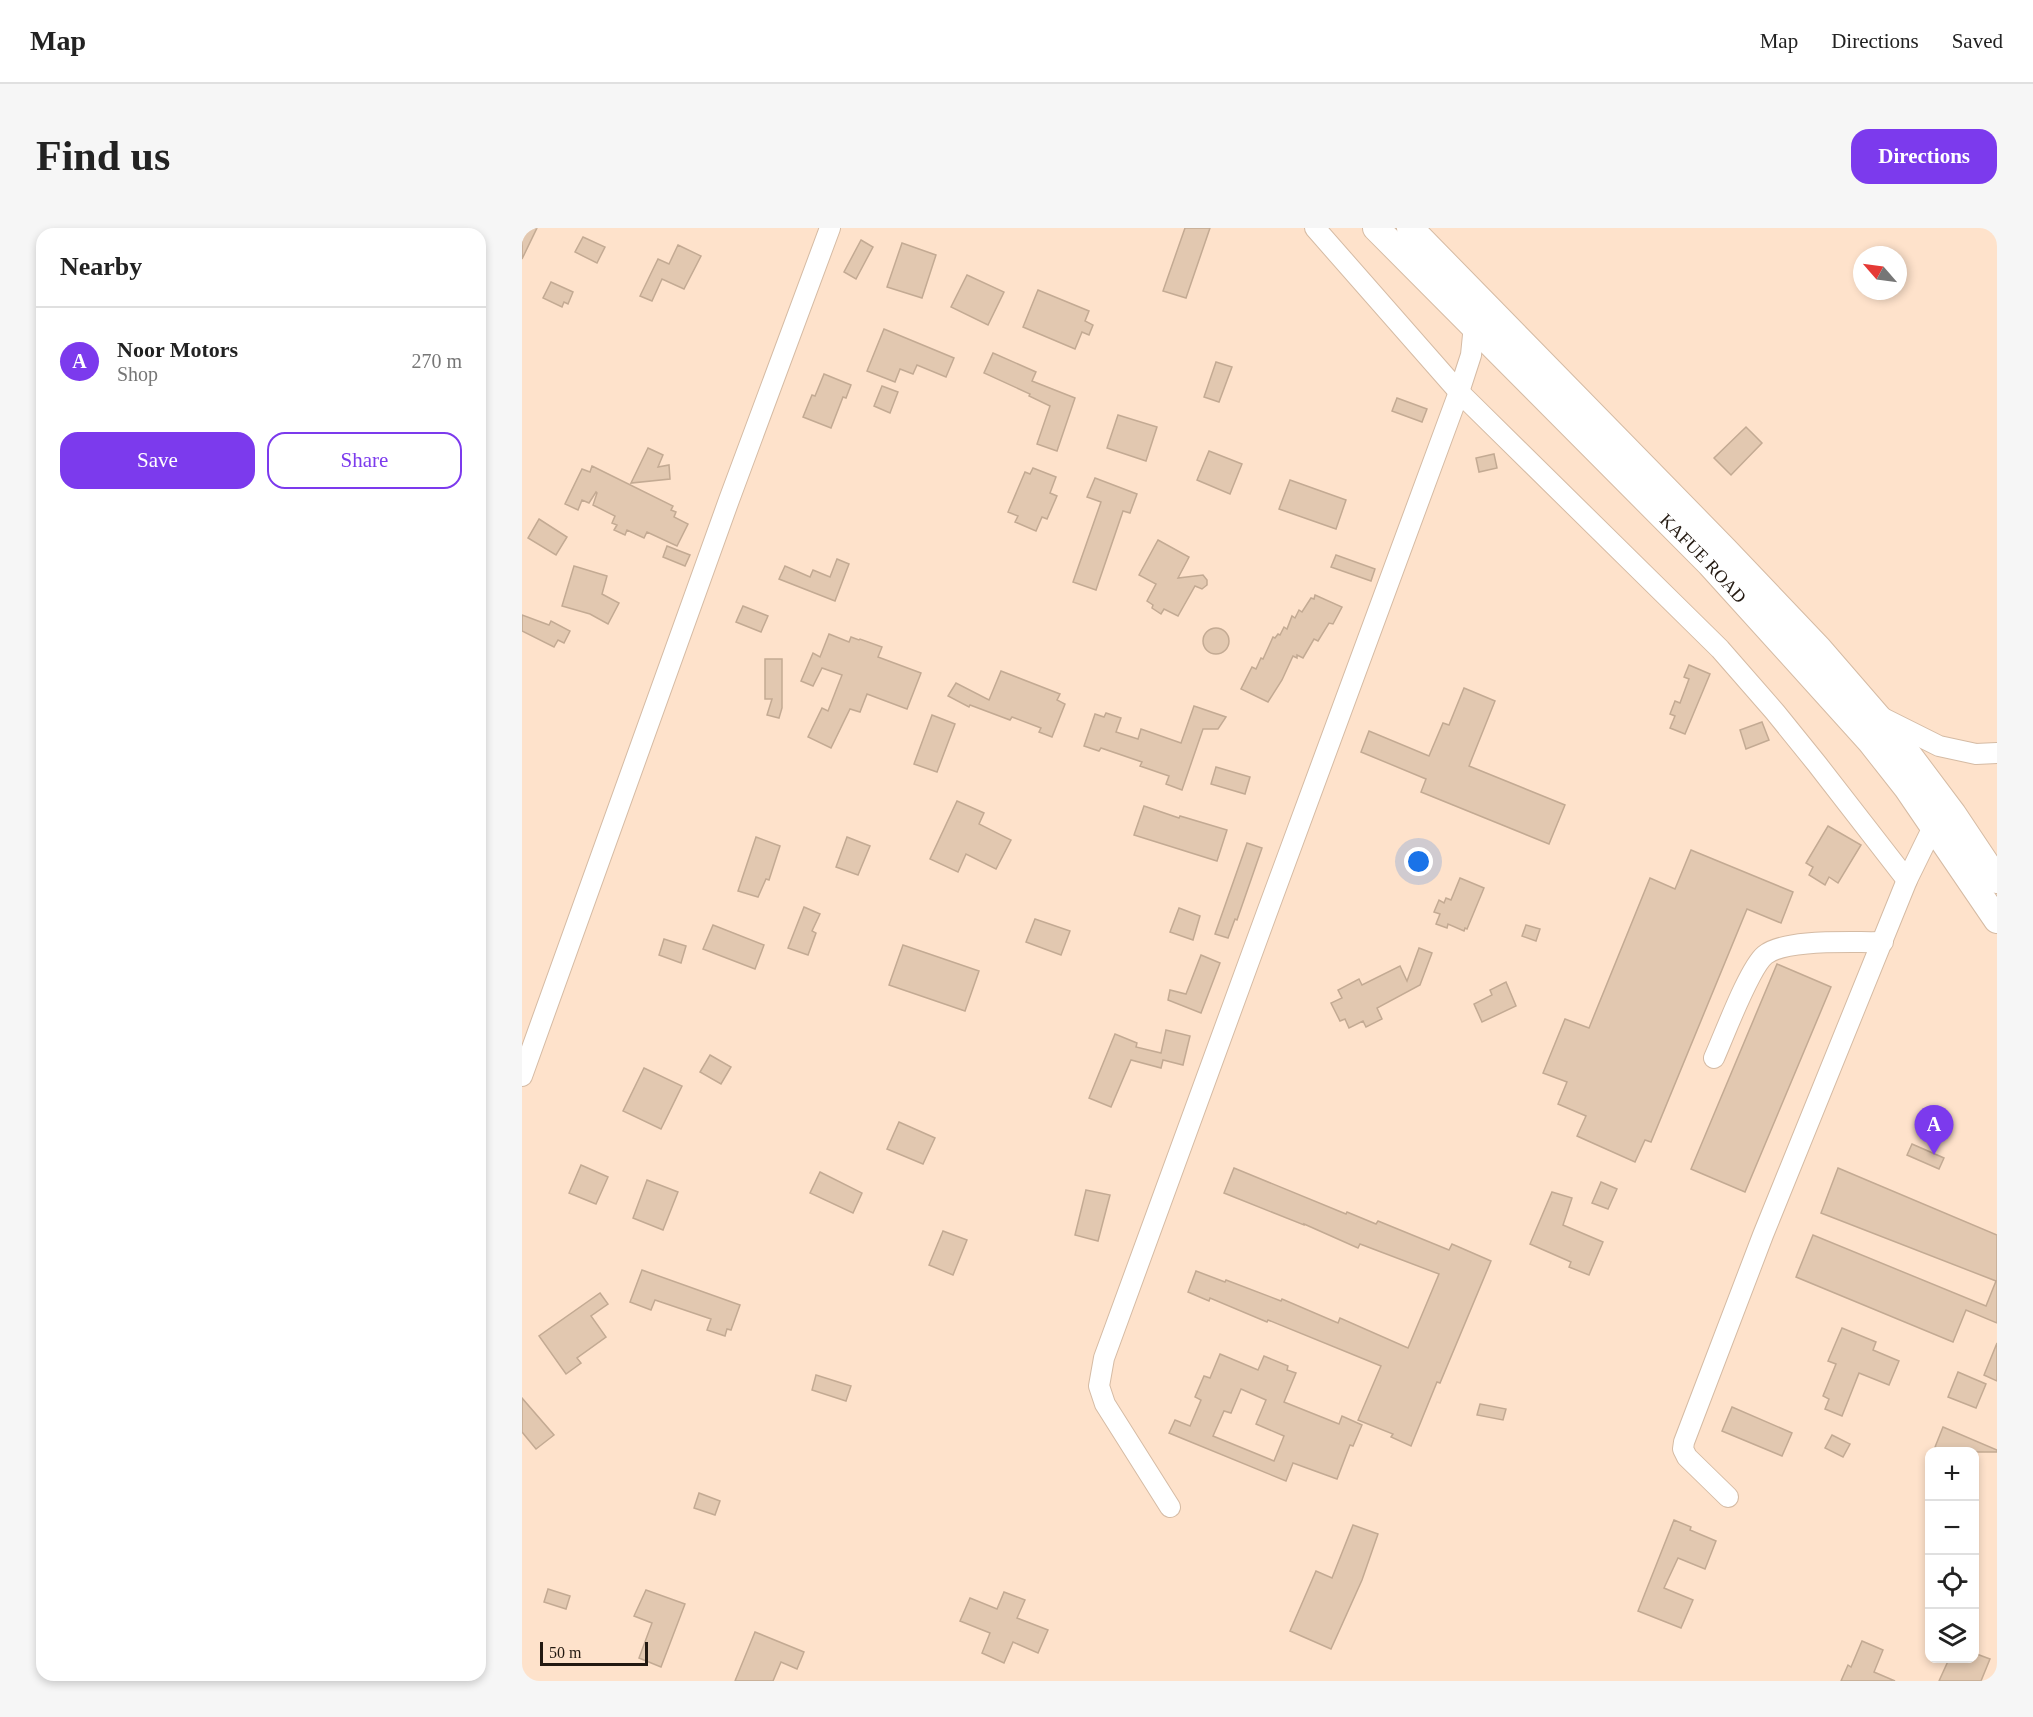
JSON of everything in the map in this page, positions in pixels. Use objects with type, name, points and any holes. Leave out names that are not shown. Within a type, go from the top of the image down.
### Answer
[{"type":"main road","name":"KAFUE ROAD","points":[[1376,228],[1710,564],[1870,741],[1906,788],[1997,920]]},
{"type":"main road","name":"KAFUE ROAD","points":[[1410,228],[1819,649],[1896,738],[1953,814],[1997,880]]},
{"type":"street","points":[[522,1076],[729,500],[830,228]]},
{"type":"street","points":[[1315,228],[1459,392],[1720,649],[1810,755],[1907,880]]},
{"type":"street","points":[[1170,1508],[1106,1404],[1099,1386],[1104,1358],[1459,392],[1471,356],[1474,326]]},
{"type":"street","points":[[1876,715],[1939,746],[1976,754],[1997,753]]},
{"type":"street","points":[[1728,1497],[1687,1457],[1683,1449],[1684,1442],[1763,1235],[1907,880],[1933,827]]},
{"type":"street","points":[[1714,1058],[1752,972],[1765,955],[1781,947],[1804,944],[1883,942]]},
{"type":"building","points":[[522,228],[537,228],[522,259]]},
{"type":"building","points":[[1185,228],[1210,228],[1186,298],[1163,291]]},
{"type":"building","points":[[583,237],[605,247],[597,263],[575,252]]},
{"type":"building","points":[[861,240],[873,247],[856,279],[844,272]]},
{"type":"building","points":[[902,243],[936,255],[922,298],[887,287]]},
{"type":"building","points":[[678,245],[701,256],[684,289],[662,279],[652,301],[640,296],[658,259],[669,264]]},
{"type":"building","points":[[967,275],[1004,292],[988,325],[951,307]]},
{"type":"building","points":[[551,282],[573,292],[568,304],[564,302],[562,307],[543,298]]},
{"type":"building","points":[[1038,290],[1089,311],[1085,321],[1093,325],[1089,335],[1082,332],[1075,349],[1023,327]]},
{"type":"building","points":[[884,329],[954,358],[946,377],[917,365],[913,374],[900,369],[895,382],[867,371]]},
{"type":"building","points":[[993,353],[1036,372],[1032,381],[1075,398],[1057,451],[1037,444],[1050,406],[984,373]]},
{"type":"building","points":[[1216,362],[1232,367],[1219,402],[1204,397]]},
{"type":"building","points":[[824,374],[851,385],[846,398],[843,397],[831,428],[803,417]]},
{"type":"building","points":[[882,386],[898,392],[890,413],[874,406]]},
{"type":"building","points":[[1397,398],[1427,409],[1422,422],[1392,411]]},
{"type":"building","points":[[1118,415],[1157,427],[1146,461],[1107,448]]},
{"type":"building","points":[[1746,427],[1762,443],[1731,475],[1714,458]]},
{"type":"building","points":[[648,448],[663,455],[658,467],[669,465],[670,479],[631,483]]},
{"type":"building","points":[[1209,451],[1242,464],[1230,494],[1197,480]]},
{"type":"building","points":[[1494,454],[1497,468],[1479,472],[1476,458]]},
{"type":"building","points":[[592,466],[673,506],[671,510],[676,512],[674,517],[688,524],[677,546],[647,532],[644,538],[627,530],[625,535],[614,530],[617,525],[612,523],[615,516],[593,505],[596,492],[589,503],[582,500],[578,510],[565,504],[582,469],[590,472]]},
{"type":"building","points":[[1033,468],[1056,477],[1050,493],[1057,496],[1047,519],[1042,517],[1036,531],[1015,522],[1018,516],[1008,512],[1025,472],[1030,474]]},
{"type":"building","points":[[1095,478],[1137,494],[1130,513],[1123,511],[1096,590],[1073,582],[1101,502],[1087,497]]},
{"type":"building","points":[[1290,480],[1346,500],[1336,529],[1279,509]]},
{"type":"building","points":[[539,519],[567,537],[556,555],[528,538]]},
{"type":"building","points":[[1158,540],[1189,557],[1178,578],[1203,575],[1207,580],[1207,585],[1202,589],[1195,586],[1178,616],[1164,609],[1161,614],[1152,608],[1153,605],[1147,601],[1156,584],[1139,575]]},
{"type":"building","points":[[667,546],[690,555],[685,566],[663,557]]},
{"type":"building","points":[[1336,555],[1375,569],[1371,581],[1331,567]]},
{"type":"building","points":[[837,559],[849,564],[835,601],[779,579],[785,566],[810,577],[813,570],[830,577]]},
{"type":"building","points":[[574,566],[607,576],[602,594],[619,603],[608,624],[590,614],[562,606]]},
{"type":"building","points":[[1315,595],[1342,607],[1333,624],[1329,623],[1318,641],[1314,639],[1303,658],[1293,656],[1268,702],[1241,689],[1252,667],[1256,669],[1261,658],[1263,659],[1273,637],[1280,635],[1284,627],[1287,629],[1292,616],[1295,618],[1299,610],[1302,612]]},
{"type":"building","points":[[743,606],[768,616],[761,632],[736,622]]},
{"type":"building","points":[[522,615],[549,625],[551,621],[570,631],[564,643],[558,640],[554,647],[522,631]]},
{"type":"building","points":[[1216,628],[1225,632],[1229,641],[1225,650],[1216,654],[1207,650],[1203,641],[1207,632]]},
{"type":"building","points":[[829,634],[849,642],[851,637],[882,647],[878,657],[921,673],[907,709],[867,694],[860,712],[850,709],[831,748],[808,737],[822,708],[828,711],[842,675],[822,668],[813,686],[801,681],[813,653],[820,657]]},
{"type":"building","points":[[765,659],[782,659],[782,708],[779,718],[767,715],[772,699],[765,699]]},
{"type":"building","points":[[1689,665],[1710,674],[1685,734],[1670,728],[1675,716],[1670,714],[1675,701],[1680,703],[1689,679],[1684,677]]},
{"type":"building","points":[[1001,671],[1060,694],[1057,700],[1065,704],[1052,737],[1039,732],[1041,728],[1012,717],[1010,720],[970,705],[969,707],[948,696],[956,683],[989,700]]},
{"type":"building","points":[[1464,688],[1495,701],[1469,766],[1565,805],[1549,844],[1421,792],[1426,779],[1361,752],[1369,731],[1429,756],[1443,723],[1449,725]]},
{"type":"building","points":[[1194,706],[1226,717],[1218,729],[1203,729],[1182,790],[1166,784],[1169,776],[1140,766],[1142,762],[1101,748],[1099,751],[1084,746],[1095,714],[1104,717],[1106,713],[1121,718],[1116,732],[1138,739],[1141,729],[1181,743]]},
{"type":"building","points":[[932,715],[955,724],[937,772],[914,764]]},
{"type":"building","points":[[1762,722],[1769,740],[1746,749],[1740,730]]},
{"type":"building","points":[[1216,767],[1250,777],[1245,794],[1211,784]]},
{"type":"building","points":[[957,801],[984,813],[979,824],[1011,840],[996,869],[966,854],[958,872],[930,859]]},
{"type":"building","points":[[1144,806],[1179,818],[1180,816],[1227,830],[1217,861],[1134,835]]},
{"type":"building","points":[[1828,826],[1861,845],[1838,883],[1829,877],[1825,885],[1809,875],[1813,867],[1806,863]]},
{"type":"building","points":[[756,837],[780,846],[769,880],[766,879],[758,897],[738,891]]},
{"type":"building","points":[[847,837],[870,846],[858,875],[836,867]]},
{"type":"building","points":[[1247,843],[1262,848],[1237,920],[1235,919],[1228,938],[1215,934]]},
{"type":"building","points":[[1691,850],[1793,892],[1781,923],[1747,909],[1651,1142],[1645,1140],[1635,1162],[1577,1136],[1586,1116],[1558,1104],[1567,1082],[1543,1073],[1565,1019],[1589,1028],[1650,878],[1675,889]]},
{"type":"building","points":[[1460,878],[1484,888],[1467,929],[1465,928],[1464,931],[1448,924],[1447,928],[1436,924],[1440,914],[1434,912],[1439,900],[1444,903],[1446,898],[1451,900]]},
{"type":"building","points":[[804,907],[820,914],[812,931],[816,933],[808,955],[788,948]]},
{"type":"building","points":[[1179,908],[1200,916],[1193,940],[1170,932]]},
{"type":"building","points":[[1035,919],[1070,931],[1061,955],[1026,942]]},
{"type":"building","points":[[713,925],[764,945],[755,969],[703,949]]},
{"type":"building","points":[[1526,925],[1540,929],[1536,941],[1522,936]]},
{"type":"building","points":[[664,939],[686,946],[681,963],[659,955]]},
{"type":"building","points":[[903,945],[979,971],[965,1011],[889,985]]},
{"type":"building","points":[[1419,948],[1432,953],[1420,985],[1377,1008],[1382,1019],[1366,1027],[1363,1021],[1349,1028],[1345,1019],[1340,1021],[1331,1003],[1342,998],[1338,990],[1359,979],[1362,985],[1400,966],[1407,981]]},
{"type":"building","points":[[1201,955],[1220,963],[1201,1013],[1168,1000],[1170,990],[1186,994]]},
{"type":"building","points":[[1777,964],[1831,987],[1745,1192],[1691,1169]]},
{"type":"building","points":[[1506,982],[1516,1006],[1482,1022],[1474,1004],[1492,995],[1490,990]]},
{"type":"building","points":[[1166,1030],[1190,1036],[1183,1065],[1163,1060],[1161,1068],[1131,1060],[1111,1107],[1089,1098],[1115,1034],[1137,1043],[1136,1047],[1161,1053]]},
{"type":"building","points":[[710,1055],[731,1067],[721,1084],[700,1072]]},
{"type":"building","points":[[644,1068],[682,1086],[661,1129],[623,1111]]},
{"type":"building","points":[[899,1122],[935,1138],[923,1164],[887,1149]]},
{"type":"building","points":[[1912,1144],[1944,1158],[1939,1169],[1907,1155]]},
{"type":"building","points":[[581,1165],[608,1177],[596,1204],[569,1193]]},
{"type":"building","points":[[1234,1168],[1346,1214],[1347,1212],[1376,1224],[1378,1221],[1449,1250],[1452,1244],[1491,1261],[1411,1446],[1391,1437],[1393,1434],[1358,1420],[1381,1366],[1268,1320],[1267,1322],[1210,1298],[1209,1301],[1188,1292],[1196,1271],[1281,1301],[1282,1299],[1338,1323],[1340,1318],[1408,1348],[1439,1274],[1360,1244],[1358,1248],[1224,1193]]},
{"type":"building","points":[[1838,1168],[1997,1235],[1997,1323],[1966,1310],[1953,1342],[1796,1277],[1813,1235],[1986,1306],[1996,1281],[1821,1213]]},
{"type":"building","points":[[820,1172],[862,1193],[853,1213],[810,1193]]},
{"type":"building","points":[[647,1180],[678,1192],[663,1230],[633,1218]]},
{"type":"building","points":[[1601,1182],[1617,1189],[1608,1209],[1592,1203]]},
{"type":"building","points":[[1086,1190],[1110,1195],[1098,1241],[1075,1235]]},
{"type":"building","points":[[1552,1192],[1572,1198],[1563,1225],[1603,1242],[1589,1275],[1569,1267],[1571,1262],[1530,1244]]},
{"type":"building","points":[[943,1231],[967,1240],[953,1275],[929,1265]]},
{"type":"building","points":[[642,1270],[740,1305],[731,1330],[727,1329],[725,1336],[707,1330],[711,1319],[655,1300],[651,1310],[630,1302]]},
{"type":"building","points":[[600,1293],[608,1304],[591,1316],[606,1337],[577,1358],[581,1363],[566,1374],[539,1336]]},
{"type":"building","points":[[1842,1328],[1876,1342],[1873,1350],[1899,1361],[1889,1385],[1859,1373],[1842,1416],[1825,1409],[1829,1399],[1823,1396],[1836,1364],[1828,1361]]},
{"type":"building","points":[[1997,1343],[1997,1381],[1984,1375]]},
{"type":"building","points":[[1220,1354],[1258,1370],[1264,1356],[1288,1366],[1287,1370],[1296,1373],[1284,1402],[1339,1424],[1342,1416],[1362,1425],[1353,1446],[1350,1445],[1337,1479],[1293,1463],[1286,1481],[1169,1433],[1175,1420],[1190,1426],[1201,1400],[1195,1397],[1204,1376],[1210,1378]],"holes":[[[1241,1389],[1266,1400],[1256,1424],[1284,1436],[1274,1461],[1213,1436],[1224,1411],[1231,1413]]]},
{"type":"building","points":[[1958,1372],[1986,1384],[1976,1408],[1948,1397]]},
{"type":"building","points":[[816,1375],[851,1386],[846,1401],[812,1390]]},
{"type":"building","points":[[522,1398],[554,1435],[536,1449],[522,1432]]},
{"type":"building","points":[[1480,1404],[1506,1409],[1503,1420],[1477,1415]]},
{"type":"building","points":[[1732,1407],[1792,1433],[1782,1456],[1722,1431]]},
{"type":"building","points":[[1943,1427],[1997,1450],[1997,1452],[1979,1452],[1979,1447],[1935,1447]]},
{"type":"building","points":[[1832,1435],[1850,1444],[1843,1457],[1825,1448]]},
{"type":"building","points":[[699,1493],[720,1501],[715,1515],[694,1508]]},
{"type":"building","points":[[1674,1520],[1716,1541],[1705,1569],[1678,1558],[1664,1588],[1693,1600],[1681,1628],[1638,1611]]},
{"type":"building","points":[[1353,1525],[1378,1534],[1362,1580],[1331,1649],[1290,1631],[1316,1571],[1332,1578]]},
{"type":"building","points":[[548,1589],[570,1596],[566,1609],[544,1602]]},
{"type":"building","points":[[646,1590],[685,1604],[661,1667],[639,1658],[652,1623],[634,1616]]},
{"type":"building","points":[[1004,1592],[1025,1600],[1017,1618],[1048,1630],[1038,1653],[1013,1642],[1004,1663],[982,1653],[990,1633],[960,1621],[970,1598],[997,1609]]},
{"type":"building","points":[[755,1632],[804,1652],[797,1669],[781,1662],[773,1681],[735,1681]]},
{"type":"building","points":[[1862,1641],[1883,1650],[1874,1672],[1895,1681],[1841,1681],[1848,1665],[1851,1667]]},
{"type":"building","points":[[1979,1655],[1990,1659],[1981,1681],[1939,1681],[1947,1663],[1979,1663]]},
{"type":"place","name":"Noor Motors","points":[[1934,1155]]}]
